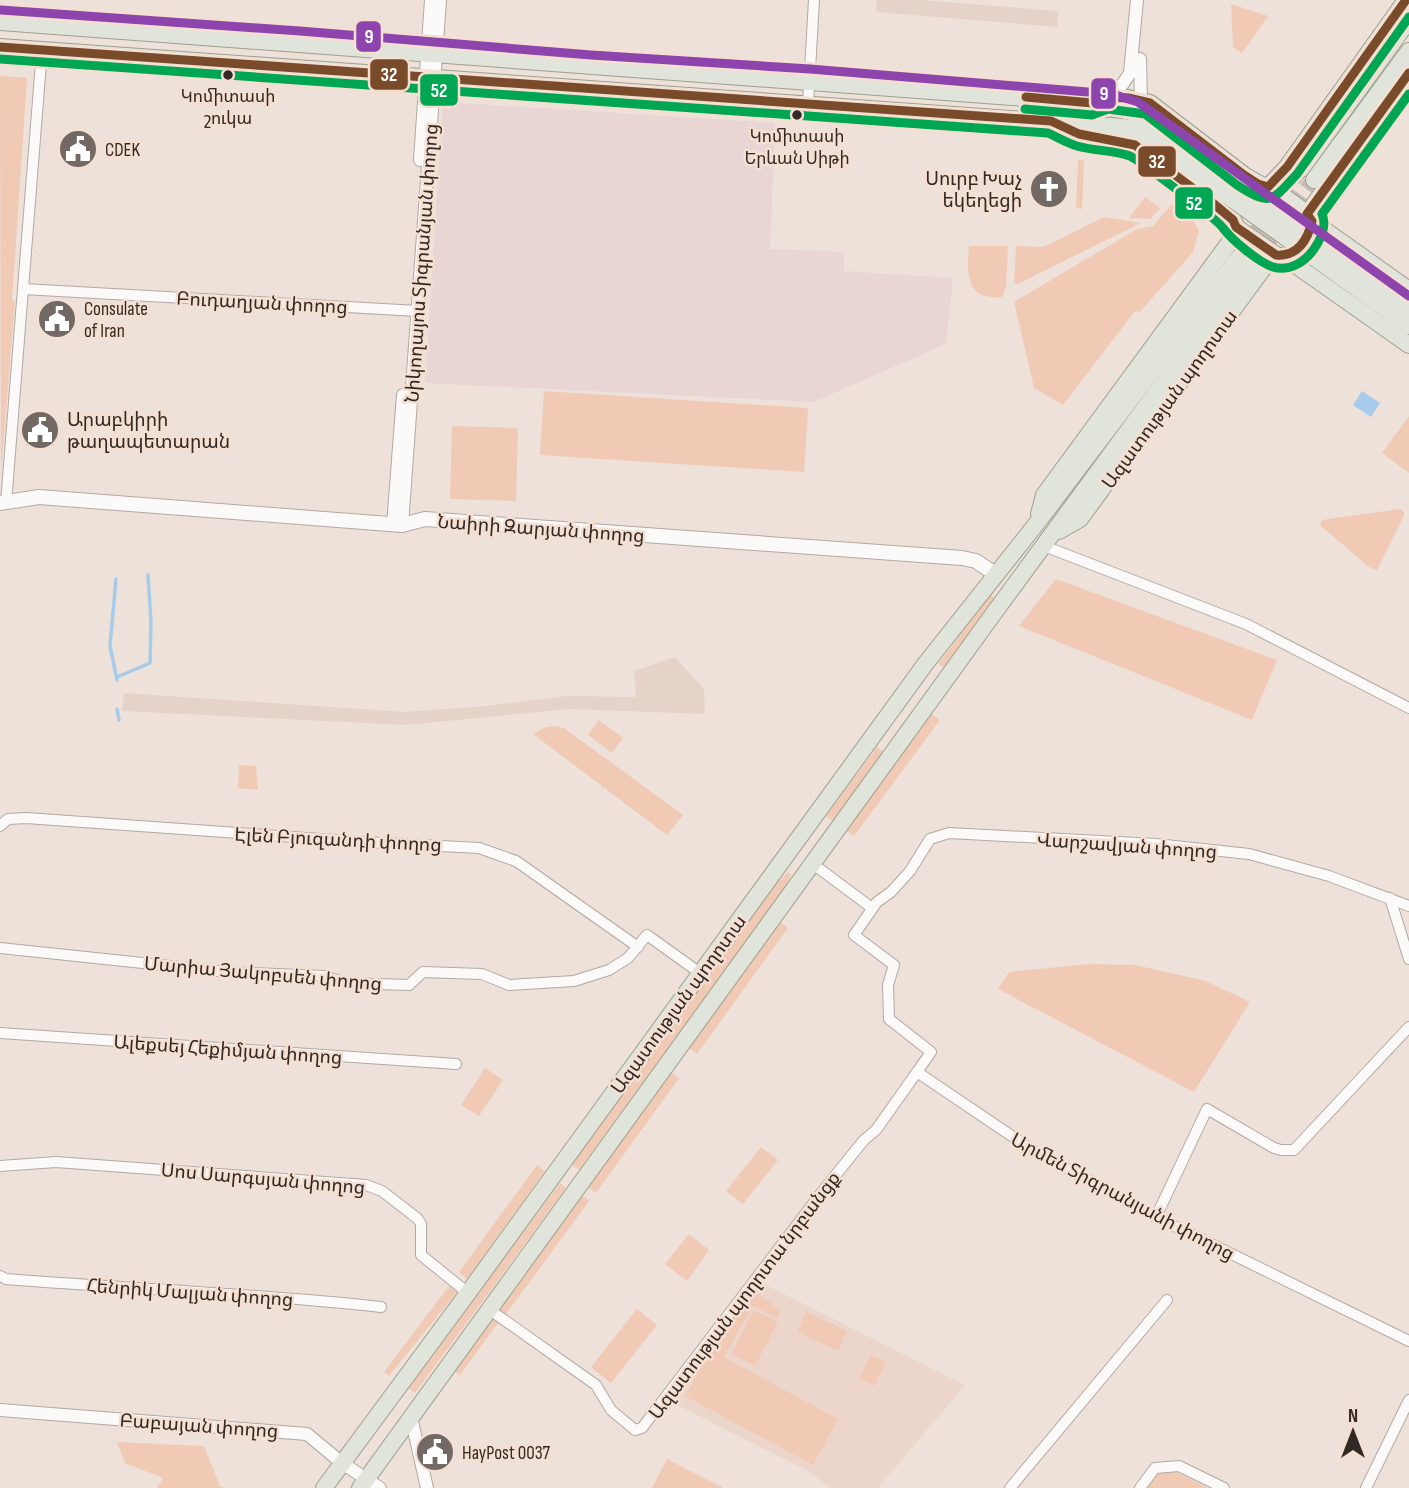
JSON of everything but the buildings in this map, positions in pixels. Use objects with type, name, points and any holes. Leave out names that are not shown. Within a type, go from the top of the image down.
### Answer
[{"type":"main road","points":[[1258,186],[1287,167],[1406,0]]},
{"type":"main road","points":[[1301,169],[1409,20]]},
{"type":"main road","points":[[0,22],[590,67],[1141,101],[1150,103],[1258,186],[1409,290]]},
{"type":"main road","points":[[0,47],[1124,127],[1144,135],[1226,187]]},
{"type":"main road","points":[[1314,180],[1409,51]]},
{"type":"main road","points":[[1310,222],[1409,74]]},
{"type":"main road","points":[[1099,100],[1131,112],[1409,326]]},
{"type":"main road","points":[[1051,121],[1079,134],[1135,145],[1409,345]]},
{"type":"main road","name":"Ազատության պողոտա","points":[[1037,523],[1044,495],[1229,243],[1234,219]]},
{"type":"main road","points":[[1316,252],[1409,311]]},
{"type":"main road","name":"Ազատության պողոտա","points":[[1048,540],[1080,519],[1262,270],[1284,255]]},
{"type":"main road","name":"Ազատության պողոտա","points":[[324,1488],[926,663],[1244,262],[1048,540],[411,1417],[369,1485]]},
{"type":"main road","name":"Նաիրի Զարյան փողոց","points":[[3,498],[39,497],[397,525],[425,519],[891,553],[976,561],[995,574]]},
{"type":"main road","points":[[926,663],[947,678]]},
{"type":"street","name":"Նիկողայոս Տիգրանյան փողոց","points":[[397,525],[431,76],[431,0]]},
{"type":"street","name":"Նիկողայոս Տիգրանյան փողոց","points":[[432,54],[440,0]]},
{"type":"street","points":[[808,105],[814,0]]},
{"type":"street","points":[[1099,100],[1122,85],[1130,72],[1137,0]]},
{"type":"street","points":[[1141,101],[1139,74],[1144,0]]},
{"type":"street","points":[[3,498],[42,50]]},
{"type":"street","name":"Բուդաղյան փողոց","points":[[23,289],[414,310]]},
{"type":"street","points":[[1048,540],[1246,624],[1409,708]]},
{"type":"street","name":"Էլեն Բյուզանդի փողոց","points":[[4,822],[26,818],[480,848],[516,861],[638,947]]},
{"type":"street","name":"Վարշավյան փողոց","points":[[872,908],[910,871],[930,839],[949,833],[1156,844],[1249,854],[1329,876],[1409,906]]},
{"type":"street","points":[[813,864],[872,908],[854,934],[894,965],[888,985],[888,1019],[931,1052],[916,1073]]},
{"type":"street","points":[[1390,898],[1409,959]]},
{"type":"street","points":[[638,947],[647,935],[700,973]]},
{"type":"street","name":"Մարիա Յակոբսեն փողոց","points":[[0,948],[228,972],[324,976],[346,983],[409,985],[423,972],[482,974],[509,985],[574,981],[609,970],[628,958],[638,947]]},
{"type":"street","points":[[1156,1217],[1208,1110],[1273,1148],[1294,1150],[1409,1027]]},
{"type":"street","name":"Ալեքսեյ Հեքիմյան փողոց","points":[[0,1033],[456,1064]]},
{"type":"street","name":"Ազատության պողոտա նրբանցք","points":[[490,1310],[596,1385],[611,1410],[635,1430],[642,1428],[822,1192],[864,1140],[876,1130],[916,1073]]},
{"type":"street","name":"Արմեն Տիգրանյանի փողոց","points":[[916,1073],[1031,1149],[1156,1217],[1409,1341]]},
{"type":"street","name":"Սոս Սարգսյան փողոց","points":[[0,1166],[56,1163],[374,1187],[418,1219],[421,1224],[421,1255],[468,1293]]},
{"type":"street","name":"Հենրիկ Մալյան փողոց","points":[[0,1276],[6,1279],[127,1289],[380,1307]]},
{"type":"street","points":[[1010,1488],[1167,1300]]},
{"type":"street","points":[[1366,1488],[1409,1400]]},
{"type":"street","name":"Բաբայան փողոց","points":[[0,1410],[307,1434],[369,1485]]},
{"type":"street","points":[[411,1417],[426,1488]]},
{"type":"street","points":[[1140,1488],[1155,1468],[1179,1466],[1224,1488]]},
{"type":"shaded area","points":[[877,0],[921,0],[1058,11],[1057,27],[876,12]]},
{"type":"shaded area","points":[[1231,4],[1268,16],[1242,53],[1233,47]]},
{"type":"shaded area","points":[[0,76],[27,78],[12,300],[15,301],[1,472]]},
{"type":"shaded area","points":[[443,102],[775,123],[770,249],[844,252],[844,271],[953,278],[946,344],[813,402],[425,383]]},
{"type":"shaded area","points":[[1078,160],[1084,160],[1082,209],[1076,208]]},
{"type":"shaded area","points":[[1145,197],[1160,208],[1150,219],[1129,218]]},
{"type":"shaded area","points":[[1172,204],[1188,213],[1199,230],[1193,252],[1140,312],[1135,311],[1063,405],[1034,388],[1014,302],[1137,229],[1153,226]]},
{"type":"shaded area","points":[[1105,217],[1141,223],[1018,284],[1014,283],[1016,246],[1043,247]]},
{"type":"shaded area","points":[[969,246],[1008,246],[1006,287],[1002,297],[981,295],[975,290],[969,275]]},
{"type":"shaded area","points":[[544,391],[808,408],[804,472],[540,455]]},
{"type":"shaded area","points":[[1409,416],[1409,473],[1382,453]]},
{"type":"shaded area","points":[[452,426],[518,428],[516,501],[450,499]]},
{"type":"shaded area","points":[[1400,509],[1404,515],[1377,570],[1369,567],[1320,525],[1322,520]]},
{"type":"shaded area","points":[[1056,579],[1277,660],[1252,720],[1019,626]]},
{"type":"shaded area","points":[[990,595],[996,599],[945,668],[938,664]]},
{"type":"shaded area","points":[[675,657],[704,689],[705,714],[568,709],[406,725],[122,711],[124,693],[405,712],[567,696],[636,697],[634,671]]},
{"type":"shaded area","points":[[930,713],[940,720],[854,836],[844,829]]},
{"type":"shaded area","points":[[599,720],[623,738],[612,753],[588,735]]},
{"type":"shaded area","points":[[546,727],[564,728],[683,815],[667,835],[533,734]]},
{"type":"shaded area","points":[[877,747],[884,752],[833,821],[826,816]]},
{"type":"shaded area","points":[[239,765],[256,766],[258,790],[238,788]]},
{"type":"shaded area","points":[[788,872],[791,875],[784,889],[579,1170],[571,1164],[776,884]]},
{"type":"shaded area","points":[[776,919],[788,928],[697,1054],[686,1046]]},
{"type":"shaded area","points":[[1089,964],[1135,965],[1206,981],[1250,1002],[1194,1092],[998,989],[1009,972]]},
{"type":"shaded area","points":[[485,1068],[503,1080],[479,1116],[461,1105]]},
{"type":"shaded area","points":[[670,1071],[679,1078],[596,1193],[587,1186]]},
{"type":"shaded area","points":[[761,1147],[778,1160],[743,1204],[726,1191]]},
{"type":"shaded area","points":[[537,1165],[545,1171],[467,1279],[459,1272]]},
{"type":"shaded area","points":[[560,1183],[566,1188],[415,1393],[408,1388]]},
{"type":"shaded area","points":[[580,1194],[589,1201],[504,1317],[494,1311]]},
{"type":"shaded area","points":[[689,1234],[709,1250],[687,1281],[665,1264]]},
{"type":"shaded area","points":[[758,1281],[965,1385],[878,1488],[831,1488],[808,1471],[671,1402]]},
{"type":"shaded area","points":[[449,1286],[457,1292],[389,1376],[384,1372]]},
{"type":"shaded area","points":[[754,1291],[780,1310],[778,1319],[753,1306],[724,1357],[838,1419],[813,1465],[685,1396],[711,1350]]},
{"type":"shaded area","points":[[637,1309],[657,1325],[611,1383],[591,1367]]},
{"type":"shaded area","points":[[754,1310],[778,1322],[755,1366],[731,1354]]},
{"type":"shaded area","points":[[806,1312],[847,1331],[838,1351],[797,1332]]},
{"type":"shaded area","points":[[490,1317],[498,1323],[460,1375],[452,1369]]},
{"type":"shaded area","points":[[871,1355],[886,1362],[874,1386],[859,1378]]},
{"type":"shaded area","points":[[117,1442],[204,1446],[220,1486],[225,1488],[157,1488],[163,1478],[125,1463]]},
{"type":"shaded area","points":[[667,1459],[722,1487],[722,1488],[652,1488]]},
{"type":"shaded area","points":[[1176,1472],[1208,1488],[1148,1488],[1156,1474]]},
{"type":"water","points":[[1362,391],[1380,403],[1371,417],[1353,405]]},
{"type":"waterway","points":[[117,677],[150,663],[148,575]]},
{"type":"waterway","points":[[116,579],[110,646],[117,680]]},
{"type":"waterway","points":[[117,709],[119,720]]},
{"type":"tunnel","points":[[1238,258],[1301,169]]},
{"type":"tunnel","points":[[1249,266],[1314,180]]},
{"type":"transit line","name":"32","points":[[1026,97],[1092,103],[1106,97],[1128,98],[1150,103],[1244,175],[1268,187],[1287,167],[1406,0]]},
{"type":"transit line","name":"9","points":[[1,10],[810,69],[1112,94],[1138,102],[1409,296]]},
{"type":"transit line","name":"52","points":[[1025,109],[1092,115],[1108,109],[1145,114],[1237,185],[1257,196],[1270,198],[1297,174],[1409,17]]},
{"type":"transit line","name":"32","points":[[0,47],[1051,121],[1079,134],[1135,145],[1214,204],[1233,220],[1236,227],[1276,255],[1290,253],[1304,241],[1312,221],[1307,214],[1409,73]]},
{"type":"transit line","name":"52","points":[[0,59],[1048,133],[1077,146],[1130,156],[1207,214],[1253,256],[1279,268],[1296,265],[1314,249],[1322,232],[1322,214],[1409,94]]},
{"type":"place","name":"Կոմիտասի շուկա","points":[[228,75]]},
{"type":"place","name":"Կոմիտասի Երևան Սիթի","points":[[797,115]]},
{"type":"place","name":"CDEK","points":[[78,149]]},
{"type":"place","name":"Սուրբ Խաչ եկեղեցի","points":[[1049,189]]},
{"type":"place","name":"Consulate of Iran","points":[[57,319]]},
{"type":"place","name":"Արաբկիրի թաղապետարան","points":[[40,430]]},
{"type":"place","name":"HayPost 0037","points":[[435,1452]]}]
